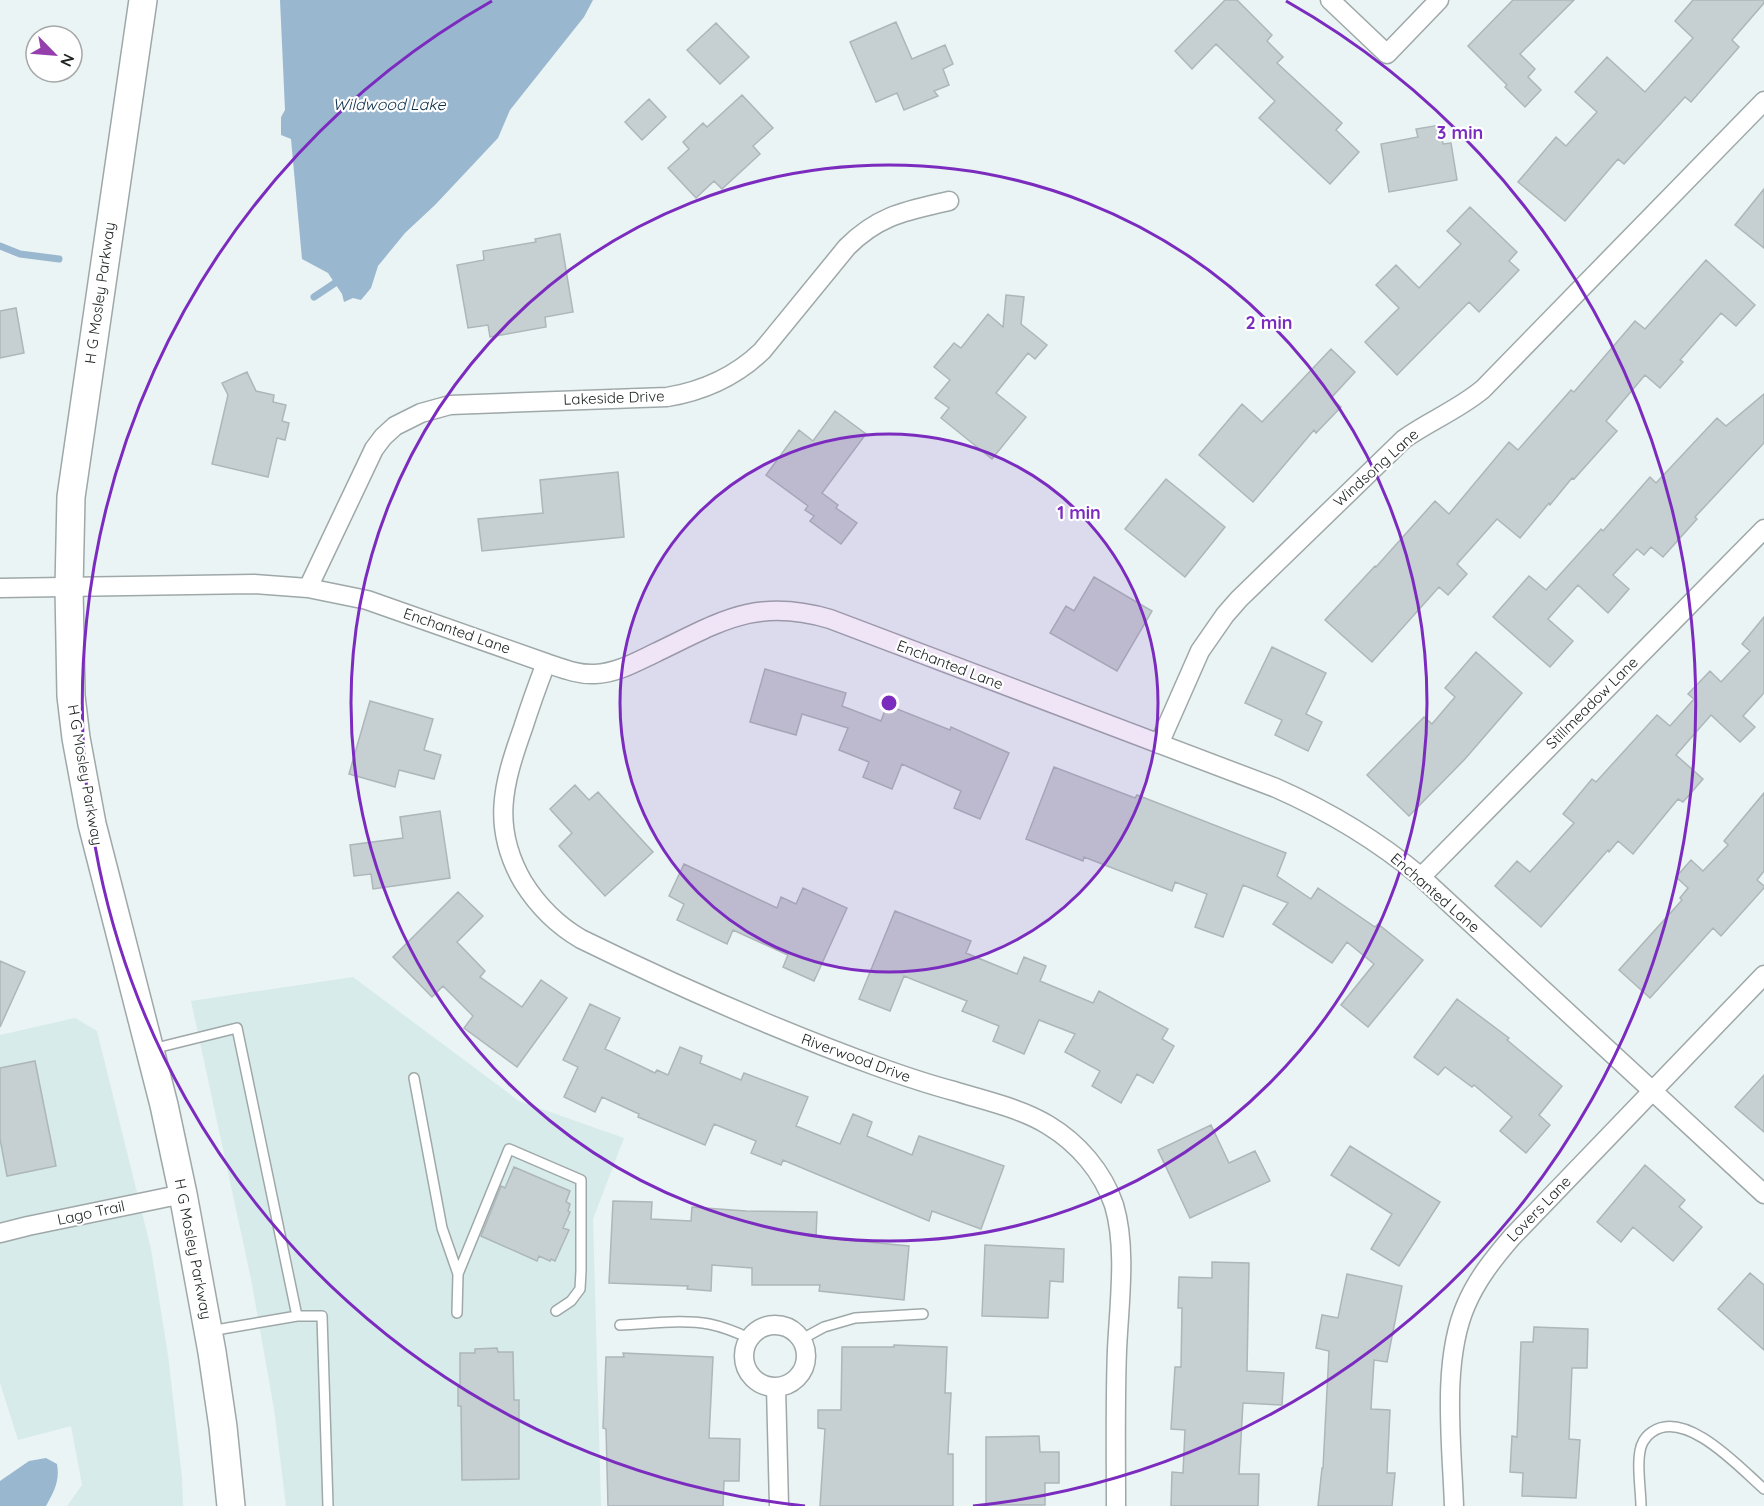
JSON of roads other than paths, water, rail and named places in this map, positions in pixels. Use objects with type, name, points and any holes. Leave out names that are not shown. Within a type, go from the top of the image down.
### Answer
[{"type":"main road","name":"H G Mosley Parkway","points":[[143,0],[71,497],[69,588],[71,696],[83,780],[101,861],[164,1105],[183,1194],[209,1331],[223,1427],[231,1506]]},
{"type":"street","points":[[1330,0],[1387,54],[1439,0]]},
{"type":"street","name":"Windsong Lane","points":[[1159,744],[1200,651],[1239,599],[1404,439],[1419,428],[1467,402],[1483,389],[1764,101]]},
{"type":"street","name":"Lakeside Drive","points":[[308,588],[366,464],[383,437],[395,426],[421,413],[450,405],[667,397],[718,382],[749,364],[762,351],[859,235],[896,213],[949,201]]},
{"type":"street","name":"Stillmeadow Lane","points":[[1421,877],[1764,529]]},
{"type":"street","name":"Enchanted Lane","points":[[0,588],[254,584],[308,588],[367,600],[546,663],[581,673],[595,674],[627,667],[724,620],[738,616],[764,610],[803,612],[830,619],[1276,788],[1320,808],[1403,862],[1421,877],[1764,1194]]},
{"type":"street","name":"Riverwood Drive","points":[[546,663],[511,760],[506,782],[503,818],[504,832],[515,867],[528,890],[546,912],[581,939],[732,1009],[876,1066],[999,1104],[1038,1120],[1071,1141],[1103,1180],[1113,1203],[1120,1229],[1121,1254],[1116,1392],[1116,1506]]},
{"type":"street","name":"Lovers Lane","points":[[1454,1506],[1450,1392],[1458,1327],[1466,1305],[1486,1269],[1512,1237],[1764,975]]},
{"type":"street","name":"Lago Trail","points":[[0,1233],[183,1194]]},
{"type":"street","points":[[771,1324],[780,1325],[796,1332],[802,1339],[806,1347],[805,1366],[800,1374],[785,1386],[766,1386],[758,1382],[746,1367],[745,1347],[749,1338],[763,1327],[771,1324]]},
{"type":"street","points":[[776,1387],[779,1506]]},
{"type":"lane","points":[[150,1050],[237,1028],[297,1316]]},
{"type":"lane","points":[[414,1078],[442,1228],[458,1274],[457,1313]]},
{"type":"lane","points":[[458,1274],[509,1149],[582,1180],[579,1289],[571,1301],[556,1311]]},
{"type":"lane","points":[[802,1339],[824,1327],[855,1318],[923,1314]]},
{"type":"lane","points":[[209,1331],[297,1316],[322,1316],[328,1506]]},
{"type":"lane","points":[[620,1325],[689,1322],[728,1329],[749,1338]]},
{"type":"lane","points":[[1641,1506],[1642,1443],[1651,1433],[1665,1427],[1684,1428],[1704,1438],[1764,1489]]},
{"type":"water","name":"Wildwood Lake","points":[[280,0],[593,0],[584,17],[510,110],[498,138],[435,205],[405,233],[378,266],[371,288],[361,300],[353,298],[344,302],[342,294],[328,273],[302,259],[291,139],[281,135],[281,117],[285,110]]},
{"type":"water","points":[[46,1458],[57,1464],[58,1476],[52,1496],[46,1506],[0,1506],[0,1481],[29,1461]]},
{"type":"waterway","points":[[0,246],[20,254],[59,259]]},
{"type":"waterway","points":[[314,297],[335,283],[339,275]]}]
